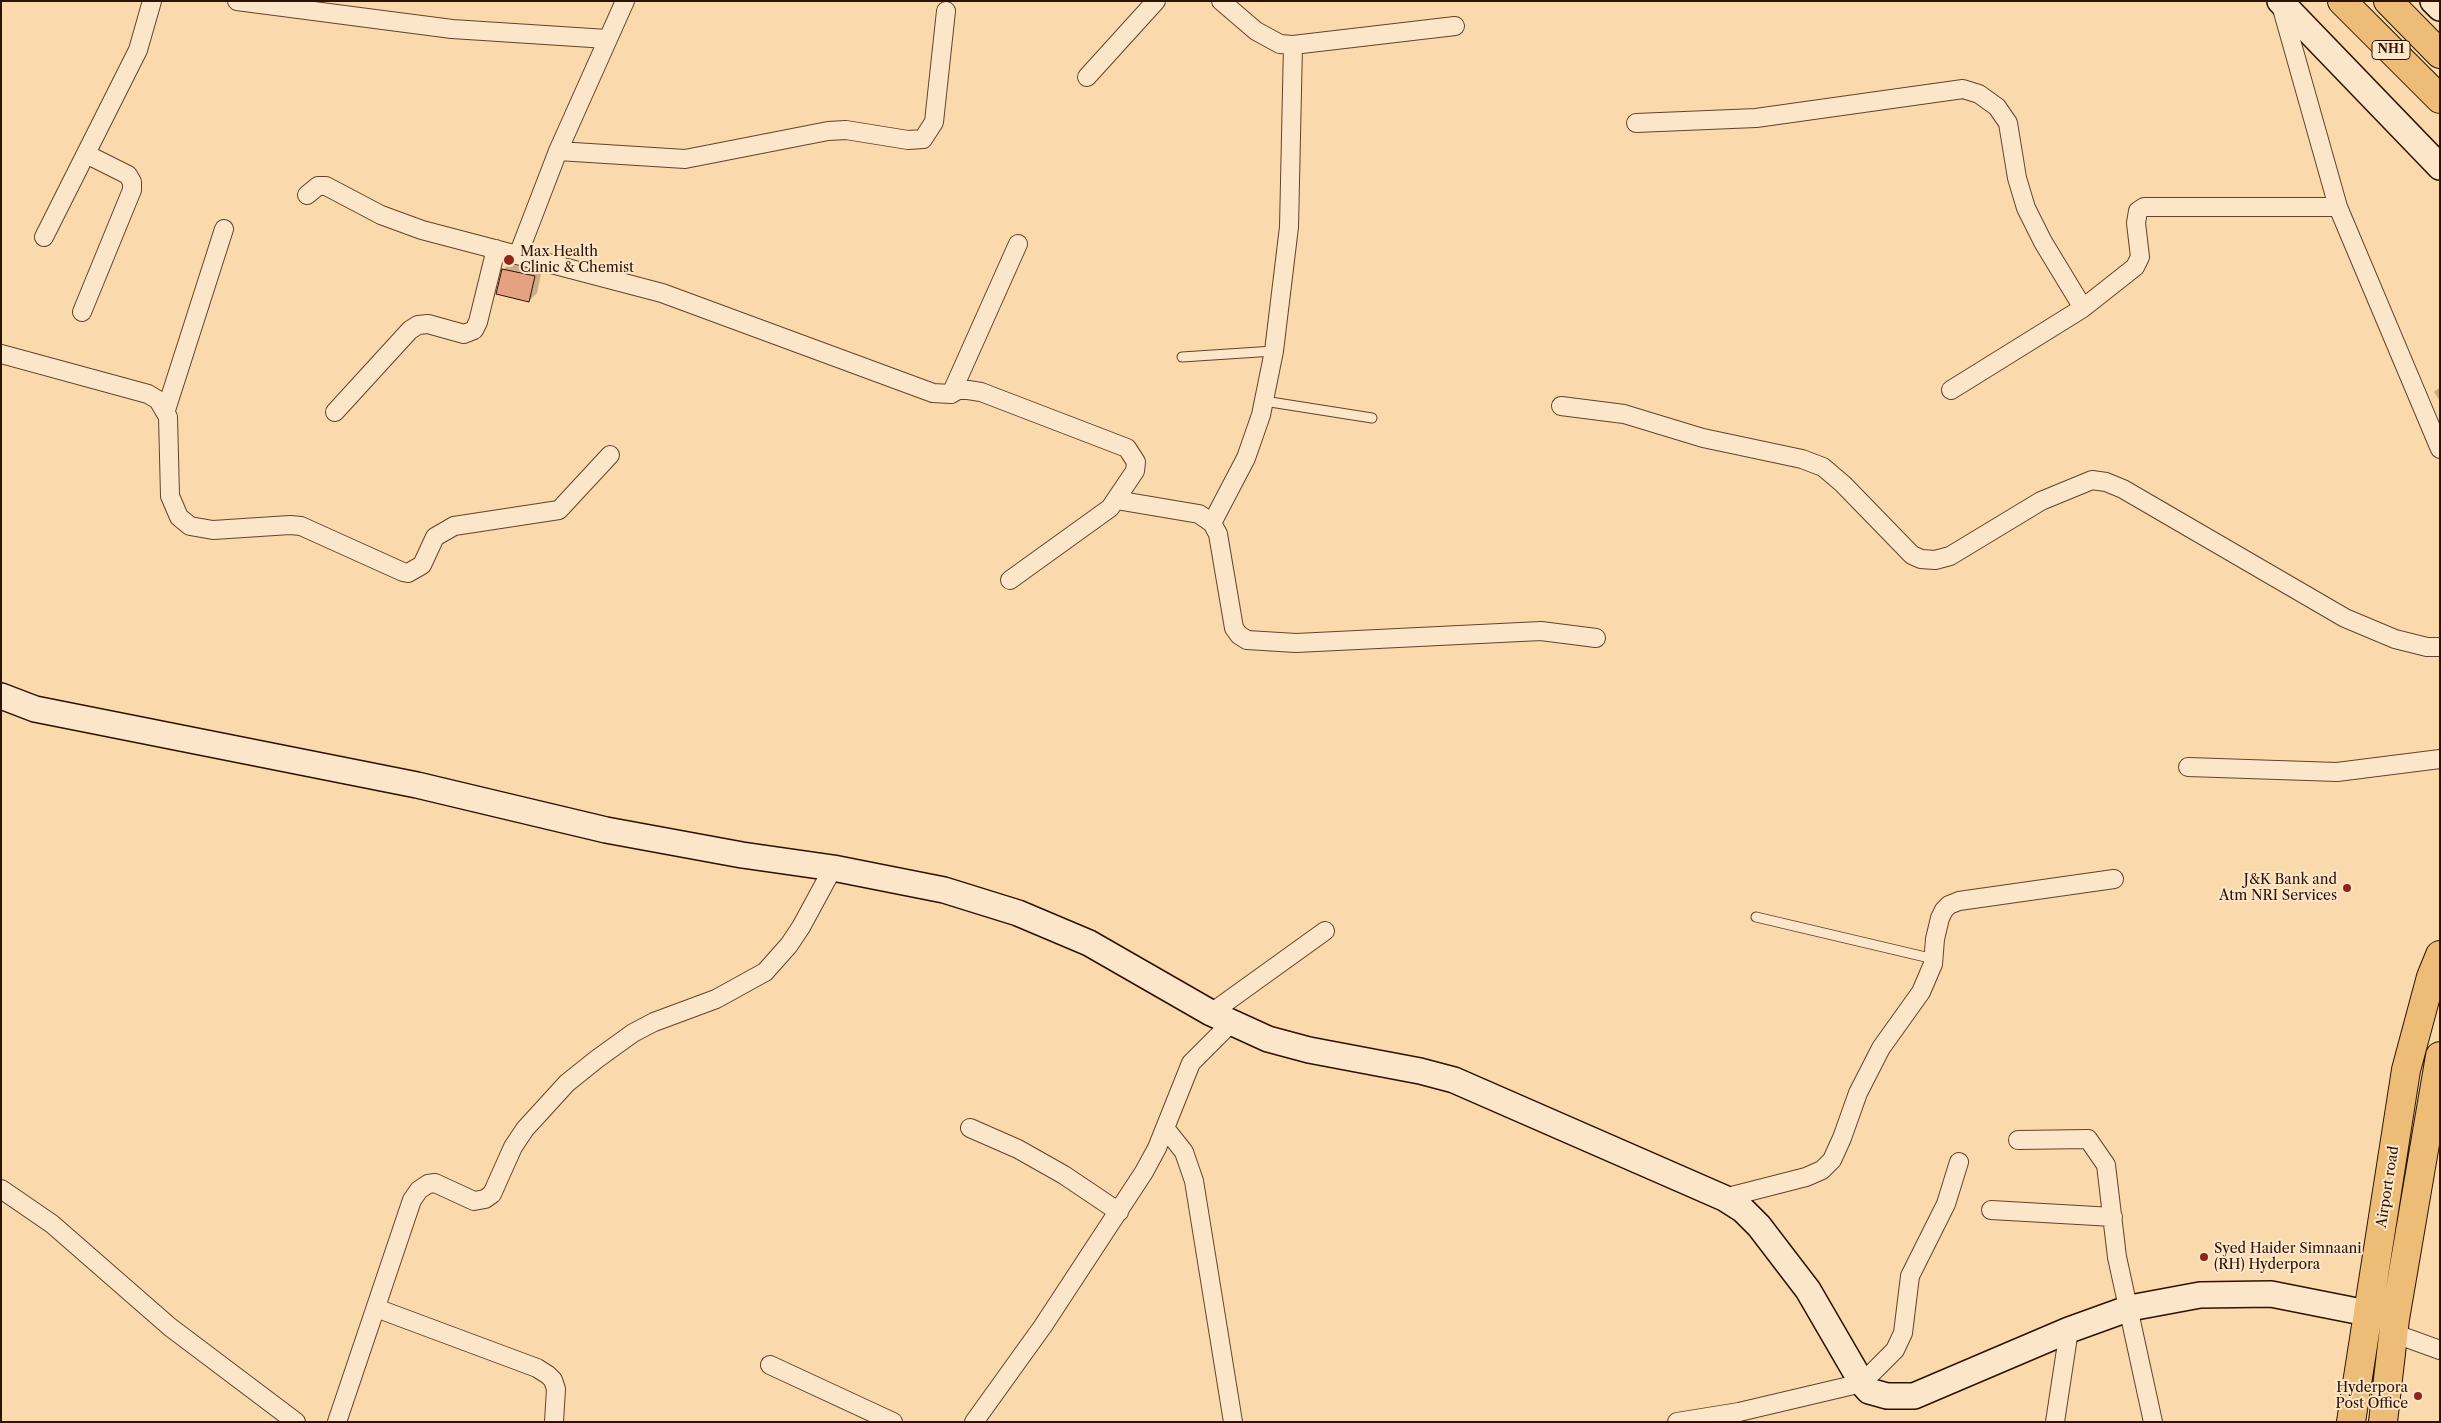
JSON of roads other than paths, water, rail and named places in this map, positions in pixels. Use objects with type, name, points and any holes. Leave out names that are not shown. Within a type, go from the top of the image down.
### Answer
[{"type":"main road","name":"NH1","points":[[2342,1],[2440,99]]},
{"type":"main road","name":"NH1","points":[[2388,1],[2440,54]]},
{"type":"main road","name":"Airport road","points":[[2351,1422],[2406,1070],[2431,977],[2440,955]]},
{"type":"main road","points":[[2383,1422],[2394,1326],[2440,1056]]},
{"type":"street","points":[[44,236],[138,50],[152,1]]},
{"type":"street","points":[[237,1],[452,29],[607,39]]},
{"type":"street","points":[[518,255],[558,151],[625,1]]},
{"type":"street","points":[[1087,77],[1156,1]]},
{"type":"street","points":[[1220,1],[1256,32],[1280,44],[1293,45],[1455,26]]},
{"type":"street","points":[[2280,1],[2440,167]]},
{"type":"street","points":[[2280,1],[2338,206],[2440,448]]},
{"type":"street","points":[[2433,1],[2440,8]]},
{"type":"street","points":[[558,151],[685,159],[828,131],[846,130],[908,140],[923,139],[934,122],[946,11]]},
{"type":"street","points":[[1212,523],[1246,458],[1264,401],[1274,351],[1289,228],[1293,45]]},
{"type":"street","points":[[1636,123],[1756,118],[1963,89],[1979,94],[1996,107],[2008,123],[2017,178],[2026,208],[2043,242],[2083,308]]},
{"type":"street","points":[[82,312],[132,190],[132,182],[128,175],[86,154]]},
{"type":"street","points":[[306,195],[318,186],[326,186],[402,224],[662,293],[896,381],[933,393],[951,394],[958,390],[981,392],[1127,448],[1136,462],[1135,471],[1116,500],[1099,517],[1010,580]]},
{"type":"street","points":[[1951,390],[2083,308],[2138,262],[2140,257],[2136,223],[2138,211],[2144,207],[2338,206]]},
{"type":"street","points":[[166,410],[224,229]]},
{"type":"street","points":[[951,394],[1018,244]]},
{"type":"street","points":[[335,412],[410,330],[418,325],[428,324],[464,334],[474,330],[478,322],[496,249]]},
{"type":"street","points":[[1,354],[148,394],[158,400],[168,416],[170,496],[180,517],[190,526],[213,530],[301,526],[408,573],[422,565],[430,544],[436,537],[454,526],[559,510],[610,455]]},
{"type":"street","points":[[1561,406],[1624,414],[1703,438],[1802,459],[1823,467],[1843,484],[1912,555],[1935,560],[1950,556],[2041,500],[2092,480],[2106,482],[2123,489],[2345,618],[2395,639],[2427,647],[2440,648]]},
{"type":"street","points":[[1116,500],[1199,514],[1212,523],[1218,534],[1234,628],[1238,636],[1247,640],[1296,643],[1541,631],[1596,638]]},
{"type":"street","points":[[1,696],[35,709],[417,785],[606,830],[742,855],[833,868],[944,890],[1018,913],[1089,943],[1221,1018],[1268,1038],[1309,1050],[1420,1071],[1454,1080],[1724,1198],[1744,1210],[1759,1226],[1808,1290],[1862,1383],[1869,1391],[1887,1396],[1914,1396],[2069,1330],[2130,1308],[2200,1294],[2271,1294],[2368,1313],[2440,1350]]},
{"type":"street","points":[[2188,766],[2337,772],[2440,759]]},
{"type":"street","points":[[337,1422],[412,1200],[419,1190],[428,1184],[435,1183],[474,1200],[485,1199],[492,1194],[513,1147],[525,1129],[567,1083],[632,1033],[654,1022],[716,999],[747,984],[765,972],[797,933],[833,868]]},
{"type":"street","points":[[1724,1198],[1806,1177],[1822,1170],[1832,1160],[1858,1093],[1881,1048],[1921,992],[1934,959],[1935,940],[1940,918],[1944,910],[1950,905],[1959,901],[2114,879]]},
{"type":"street","points":[[974,1422],[1043,1326],[1144,1172],[1165,1128],[1191,1063],[1221,1018],[1326,931]]},
{"type":"street","points":[[970,1128],[1018,1149],[1064,1175],[1119,1212]]},
{"type":"street","points":[[1165,1128],[1184,1152],[1194,1181],[1233,1422]]},
{"type":"street","points":[[2018,1140],[2088,1139],[2106,1165],[2117,1257],[2130,1308],[2153,1422]]},
{"type":"street","points":[[1683,1421],[1739,1412],[1862,1383],[1895,1350],[1903,1333],[1910,1276],[1946,1204],[1959,1162]]},
{"type":"street","points":[[1,1189],[52,1224],[170,1327],[296,1422]]},
{"type":"street","points":[[1991,1210],[2113,1217]]},
{"type":"street","points":[[376,1308],[536,1368],[548,1375],[556,1389],[554,1422]]},
{"type":"street","points":[[2055,1422],[2069,1330]]},
{"type":"street","points":[[770,1365],[893,1422]]},
{"type":"lane","points":[[1182,357],[1274,351]]},
{"type":"lane","points":[[1264,401],[1372,418]]},
{"type":"lane","points":[[1756,917],[1934,959]]},
{"type":"place","name":"Max Health Clinic & Chemist","points":[[509,260]]},
{"type":"place","name":"J&K Bank and Atm NRI Services","points":[[2347,888]]},
{"type":"place","name":"Syed Haider Simnaani (RH) Hyderpora","points":[[2204,1257]]},
{"type":"place","name":"Hyderpora Post Office","points":[[2418,1396]]}]
